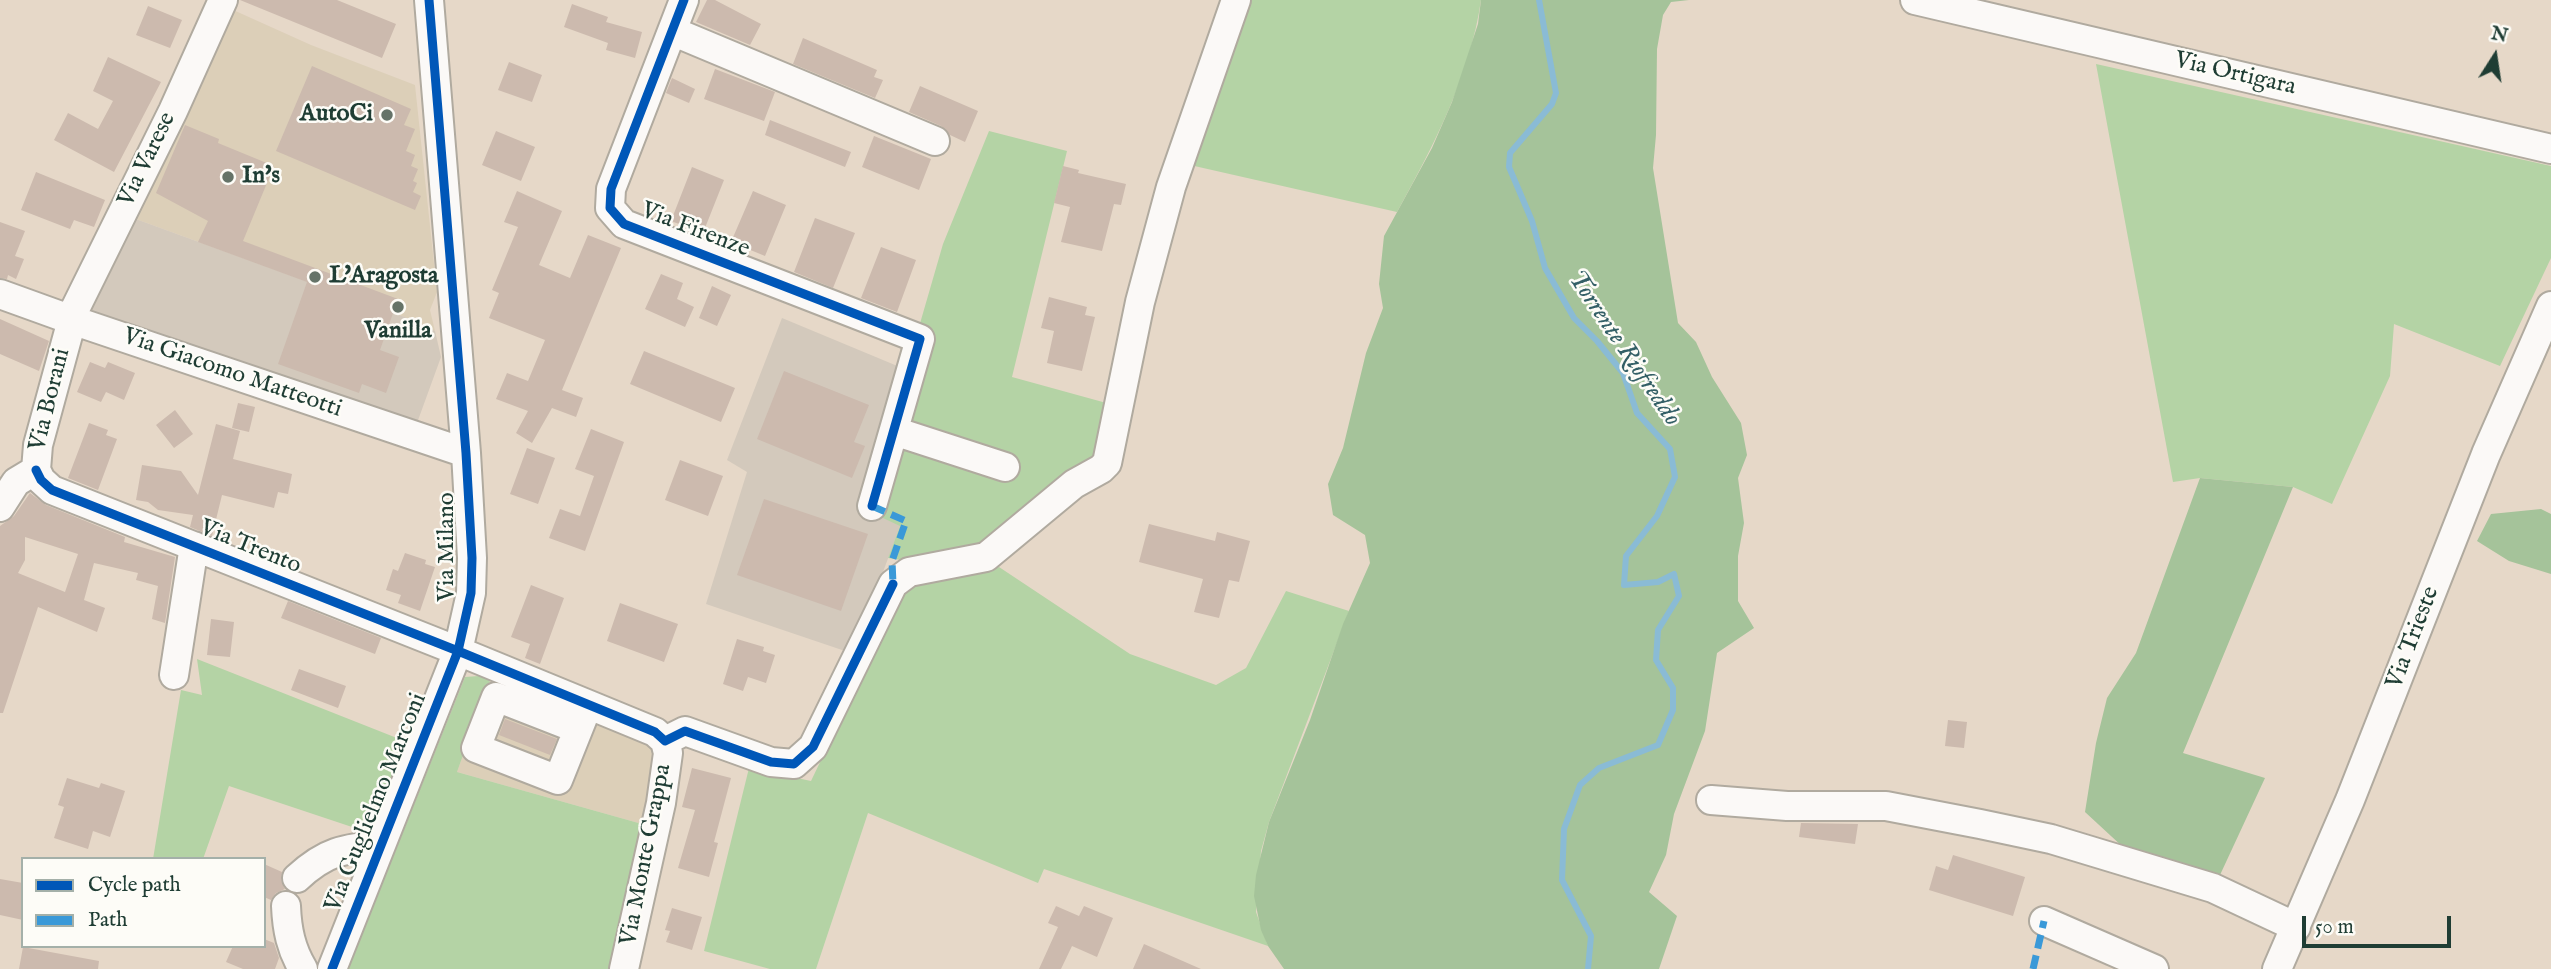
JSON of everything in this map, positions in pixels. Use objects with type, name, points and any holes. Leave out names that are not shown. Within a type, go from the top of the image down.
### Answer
[{"type":"street","name":"Via Varese","points":[[72,320],[223,0]]},
{"type":"street","name":"Via Milano","points":[[429,0],[472,558],[471,593],[458,651]]},
{"type":"street","name":"Via Firenze","points":[[684,0],[611,189],[610,208],[624,224],[920,340],[894,431]]},
{"type":"street","points":[[458,651],[583,717],[655,732],[665,741],[685,732],[771,762],[794,764],[813,747],[893,584],[909,572],[986,558],[1073,485],[1107,463],[1140,302],[1171,187],[1236,0]]},
{"type":"street","name":"Via Ortigara","points":[[1918,0],[2551,149]]},
{"type":"street","points":[[671,32],[935,141]]},
{"type":"street","name":"Via Giacomo Matteotti","points":[[0,294],[466,453]]},
{"type":"street","name":"Via Trieste","points":[[2277,969],[2350,800],[2486,454],[2551,306]]},
{"type":"street","name":"Via Borani","points":[[0,507],[16,482],[36,470],[38,445],[72,320]]},
{"type":"street","points":[[872,506],[894,431],[1005,467]]},
{"type":"street","name":"Via Trento","points":[[36,470],[41,481],[52,490],[458,651]]},
{"type":"street","name":"Via Trento","points":[[174,675],[194,546]]},
{"type":"street","name":"Via Guglielmo Marconi","points":[[332,969],[458,651]]},
{"type":"street","name":"Via Monte Grappa","points":[[624,969],[661,803],[668,753],[665,741]]},
{"type":"street","points":[[1711,800],[1787,806],[1885,806],[2051,839],[2213,888],[2295,927]]},
{"type":"street","points":[[297,878],[315,861],[343,849],[382,845]]},
{"type":"street","points":[[286,906],[291,945],[303,969]]},
{"type":"street","points":[[2044,921],[2154,969]]},
{"type":"shaded area","points":[[231,9],[311,45],[415,85],[437,292],[430,310],[435,331],[421,323],[133,218]]},
{"type":"shaded area","points":[[133,218],[421,323],[435,331],[441,357],[417,423],[89,310]]},
{"type":"shaded area","points":[[782,318],[907,370],[900,526],[863,626],[845,651],[706,604],[747,472],[727,460]]},
{"type":"shaded area","points":[[492,675],[649,741],[658,751],[642,824],[457,772]]},
{"type":"green space","points":[[1248,0],[1481,0],[1468,56],[1449,109],[1397,212],[1190,165]]},
{"type":"green space","points":[[1481,0],[1689,0],[1671,2],[1663,15],[1657,49],[1653,168],[1678,323],[1696,342],[1712,377],[1741,423],[1747,455],[1738,478],[1744,523],[1738,556],[1738,601],[1754,628],[1717,653],[1705,731],[1674,814],[1666,855],[1649,892],[1677,916],[1659,969],[1284,969],[1261,930],[1254,896],[1256,875],[1269,822],[1310,720],[1343,624],[1370,563],[1365,535],[1333,515],[1328,484],[1343,448],[1366,353],[1383,308],[1379,284],[1384,236],[1432,148],[1452,102],[1478,24]]},
{"type":"green space","points":[[2096,64],[2551,166],[2551,258],[2500,366],[2394,324],[2390,376],[2332,504],[2293,487],[2200,478],[2173,482]]},
{"type":"green space","points":[[989,131],[1067,151],[1012,377],[1110,404],[1094,464],[980,553],[921,563],[888,558],[900,526],[866,510],[943,244]]},
{"type":"green space","points":[[2200,478],[2293,487],[2183,753],[2265,778],[2220,875],[2124,848],[2085,812],[2096,743],[2107,698],[2136,653]]},
{"type":"green space","points":[[2541,509],[2551,514],[2551,574],[2509,561],[2477,541],[2491,514]]},
{"type":"green space","points":[[999,567],[1130,654],[1216,685],[1246,668],[1286,591],[1349,611],[1269,822],[1261,851],[1256,912],[1268,946],[1044,869],[1038,883],[868,813],[816,969],[770,969],[704,951],[749,768],[811,781],[903,589]]},
{"type":"green space","points":[[197,659],[407,742],[375,823],[364,831],[229,786],[204,857],[153,857],[181,690],[202,695]]},
{"type":"green space","points":[[492,675],[457,772],[642,824],[609,969],[348,969],[465,677]]},
{"type":"building","points":[[240,0],[337,0],[396,24],[382,58]]},
{"type":"building","points":[[707,0],[715,0],[761,24],[750,45],[696,22]]},
{"type":"building","points":[[572,4],[608,17],[606,22],[642,32],[635,58],[606,50],[608,43],[564,27]]},
{"type":"building","points":[[148,6],[182,20],[170,48],[136,35]]},
{"type":"building","points":[[803,38],[877,70],[874,77],[883,80],[875,98],[793,64]]},
{"type":"building","points":[[108,57],[161,82],[114,172],[54,140],[68,113],[98,129],[113,101],[93,91]]},
{"type":"building","points":[[509,62],[542,75],[532,102],[498,90]]},
{"type":"building","points":[[312,66],[411,109],[404,125],[415,129],[406,151],[415,155],[411,166],[418,169],[413,181],[417,183],[413,192],[421,196],[415,210],[276,151]]},
{"type":"building","points":[[715,69],[775,92],[764,121],[704,99]]},
{"type":"building","points":[[672,78],[695,89],[689,103],[666,93]]},
{"type":"building","points":[[920,86],[978,111],[965,142],[950,135],[941,126],[909,112]]},
{"type":"building","points":[[770,120],[851,152],[845,167],[765,135]]},
{"type":"building","points":[[185,125],[219,139],[218,143],[274,166],[243,241],[398,299],[380,350],[399,357],[386,393],[362,384],[359,393],[278,364],[307,282],[198,242],[208,221],[156,193]]},
{"type":"building","points":[[496,131],[535,147],[521,181],[482,165]]},
{"type":"building","points":[[874,136],[931,159],[919,190],[862,167]]},
{"type":"building","points":[[1063,166],[1079,170],[1078,173],[1126,184],[1121,205],[1114,204],[1102,251],[1061,242],[1070,207],[1054,203]]},
{"type":"building","points":[[692,167],[724,180],[703,233],[671,221]]},
{"type":"building","points":[[36,172],[105,200],[94,227],[74,220],[70,229],[21,210]]},
{"type":"building","points":[[517,191],[562,211],[539,265],[570,278],[588,235],[621,248],[562,390],[583,398],[576,417],[552,408],[532,443],[516,433],[528,411],[496,399],[507,373],[528,381],[545,340],[489,318],[499,293],[492,290],[518,227],[504,222]]},
{"type":"building","points":[[753,191],[786,205],[765,256],[731,242]]},
{"type":"building","points":[[815,218],[855,233],[833,288],[794,272]]},
{"type":"building","points":[[0,222],[25,231],[15,256],[24,259],[16,279],[8,275],[7,279],[0,278]]},
{"type":"building","points":[[881,247],[916,260],[897,312],[861,298]]},
{"type":"building","points":[[661,274],[683,283],[677,299],[694,307],[685,327],[645,309]]},
{"type":"building","points":[[712,286],[731,295],[717,326],[699,318]]},
{"type":"building","points":[[1049,297],[1087,307],[1085,315],[1095,317],[1082,371],[1047,363],[1054,331],[1041,328]]},
{"type":"building","points":[[0,319],[49,341],[39,371],[0,354]]},
{"type":"building","points":[[644,351],[735,388],[721,422],[630,384]]},
{"type":"building","points":[[90,362],[105,368],[108,362],[135,373],[124,400],[106,392],[101,402],[77,392]]},
{"type":"building","points":[[784,371],[869,405],[854,442],[865,446],[852,478],[757,439]]},
{"type":"building","points":[[238,403],[255,407],[249,432],[232,428]]},
{"type":"building","points":[[175,410],[193,434],[174,448],[156,425]]},
{"type":"building","points":[[89,423],[108,430],[106,435],[117,439],[98,490],[68,478]]},
{"type":"building","points":[[216,424],[240,431],[233,459],[292,474],[288,494],[278,492],[274,508],[222,495],[212,536],[190,527],[193,515],[158,510],[148,502],[136,500],[142,465],[181,471],[198,495]]},
{"type":"building","points":[[591,429],[624,442],[585,551],[549,538],[560,509],[580,516],[594,476],[575,469]]},
{"type":"building","points":[[527,448],[555,458],[538,504],[510,494]]},
{"type":"building","points":[[680,460],[723,476],[708,516],[665,500]]},
{"type":"building","points":[[30,493],[46,505],[125,537],[124,542],[175,557],[165,623],[152,619],[158,586],[136,580],[138,573],[94,563],[84,600],[105,608],[97,632],[38,607],[3,713],[0,713],[0,526],[14,516]],"holes":[[[25,537],[78,554],[65,592],[18,573],[25,560]]]},
{"type":"building","points":[[764,499],[868,534],[841,611],[737,575]]},
{"type":"building","points":[[1149,524],[1215,541],[1217,532],[1250,541],[1239,582],[1229,580],[1219,618],[1194,612],[1203,579],[1139,562]]},
{"type":"building","points":[[405,553],[426,560],[425,564],[435,567],[420,611],[398,603],[401,595],[386,590],[393,569],[398,571]]},
{"type":"building","points":[[531,585],[564,598],[540,664],[525,658],[530,644],[511,637]]},
{"type":"building","points":[[288,601],[381,638],[375,654],[281,618]]},
{"type":"building","points":[[620,603],[678,624],[664,662],[607,641]]},
{"type":"building","points":[[211,619],[234,622],[230,657],[207,655]]},
{"type":"building","points":[[737,639],[764,647],[763,651],[775,655],[766,683],[748,677],[743,691],[723,684]]},
{"type":"building","points":[[299,669],[346,686],[338,708],[291,690]]},
{"type":"building","points":[[505,719],[557,739],[550,755],[499,735]]},
{"type":"building","points":[[1948,720],[1967,722],[1964,748],[1945,746]]},
{"type":"building","points":[[692,768],[731,778],[714,842],[718,843],[709,877],[678,868],[695,810],[682,807]]},
{"type":"building","points":[[67,778],[99,788],[101,783],[125,791],[110,837],[93,831],[88,849],[54,838],[64,807],[58,805]]},
{"type":"building","points":[[1801,823],[1858,824],[1855,844],[1799,837]]},
{"type":"building","points":[[1953,855],[2025,877],[2013,916],[1929,890],[1936,866],[1948,870]]},
{"type":"building","points":[[266,865],[282,872],[281,880],[285,889],[276,893],[271,900],[266,898]]},
{"type":"building","points":[[0,879],[21,883],[21,920],[0,915]]},
{"type":"building","points":[[1056,906],[1079,916],[1084,906],[1113,918],[1097,957],[1072,946],[1061,969],[1039,969],[1058,927],[1048,923]]},
{"type":"building","points":[[672,908],[702,917],[692,950],[666,942],[670,931],[665,930]]},
{"type":"building","points":[[266,940],[274,943],[279,958],[275,969],[243,969],[226,962],[232,948],[266,948]]},
{"type":"building","points":[[1144,944],[1201,969],[1133,969]]},
{"type":"building","points":[[23,948],[99,961],[98,969],[19,969]]},
{"type":"waterway","name":"Torrente Riofreddo","points":[[1539,0],[1556,93],[1552,104],[1510,153],[1509,167],[1532,221],[1545,268],[1574,318],[1623,373],[1637,413],[1670,449],[1675,477],[1657,516],[1626,556],[1624,585],[1658,582],[1674,574],[1679,596],[1658,630],[1656,660],[1673,688],[1673,710],[1658,745],[1599,768],[1580,785],[1564,829],[1562,880],[1591,936],[1588,969]]},
{"type":"marked path","points":[[872,506],[906,521],[892,561],[893,584]]},
{"type":"marked path","points":[[2033,969],[2044,921]]},
{"type":"cycle path","points":[[332,969],[458,651],[471,593],[472,558],[466,453],[429,0]]},
{"type":"cycle path","points":[[684,0],[611,189],[610,208],[624,224],[920,339],[872,506]]},
{"type":"cycle path","points":[[36,470],[41,480],[52,490],[458,651],[655,732],[665,741],[685,731],[771,762],[794,764],[813,747],[893,584]]},
{"type":"place","name":"AutoCi","points":[[387,115]]},
{"type":"place","name":"In's","points":[[228,177]]},
{"type":"place","name":"L'Aragosta","points":[[315,277]]},
{"type":"place","name":"Vanilla","points":[[398,307]]}]
